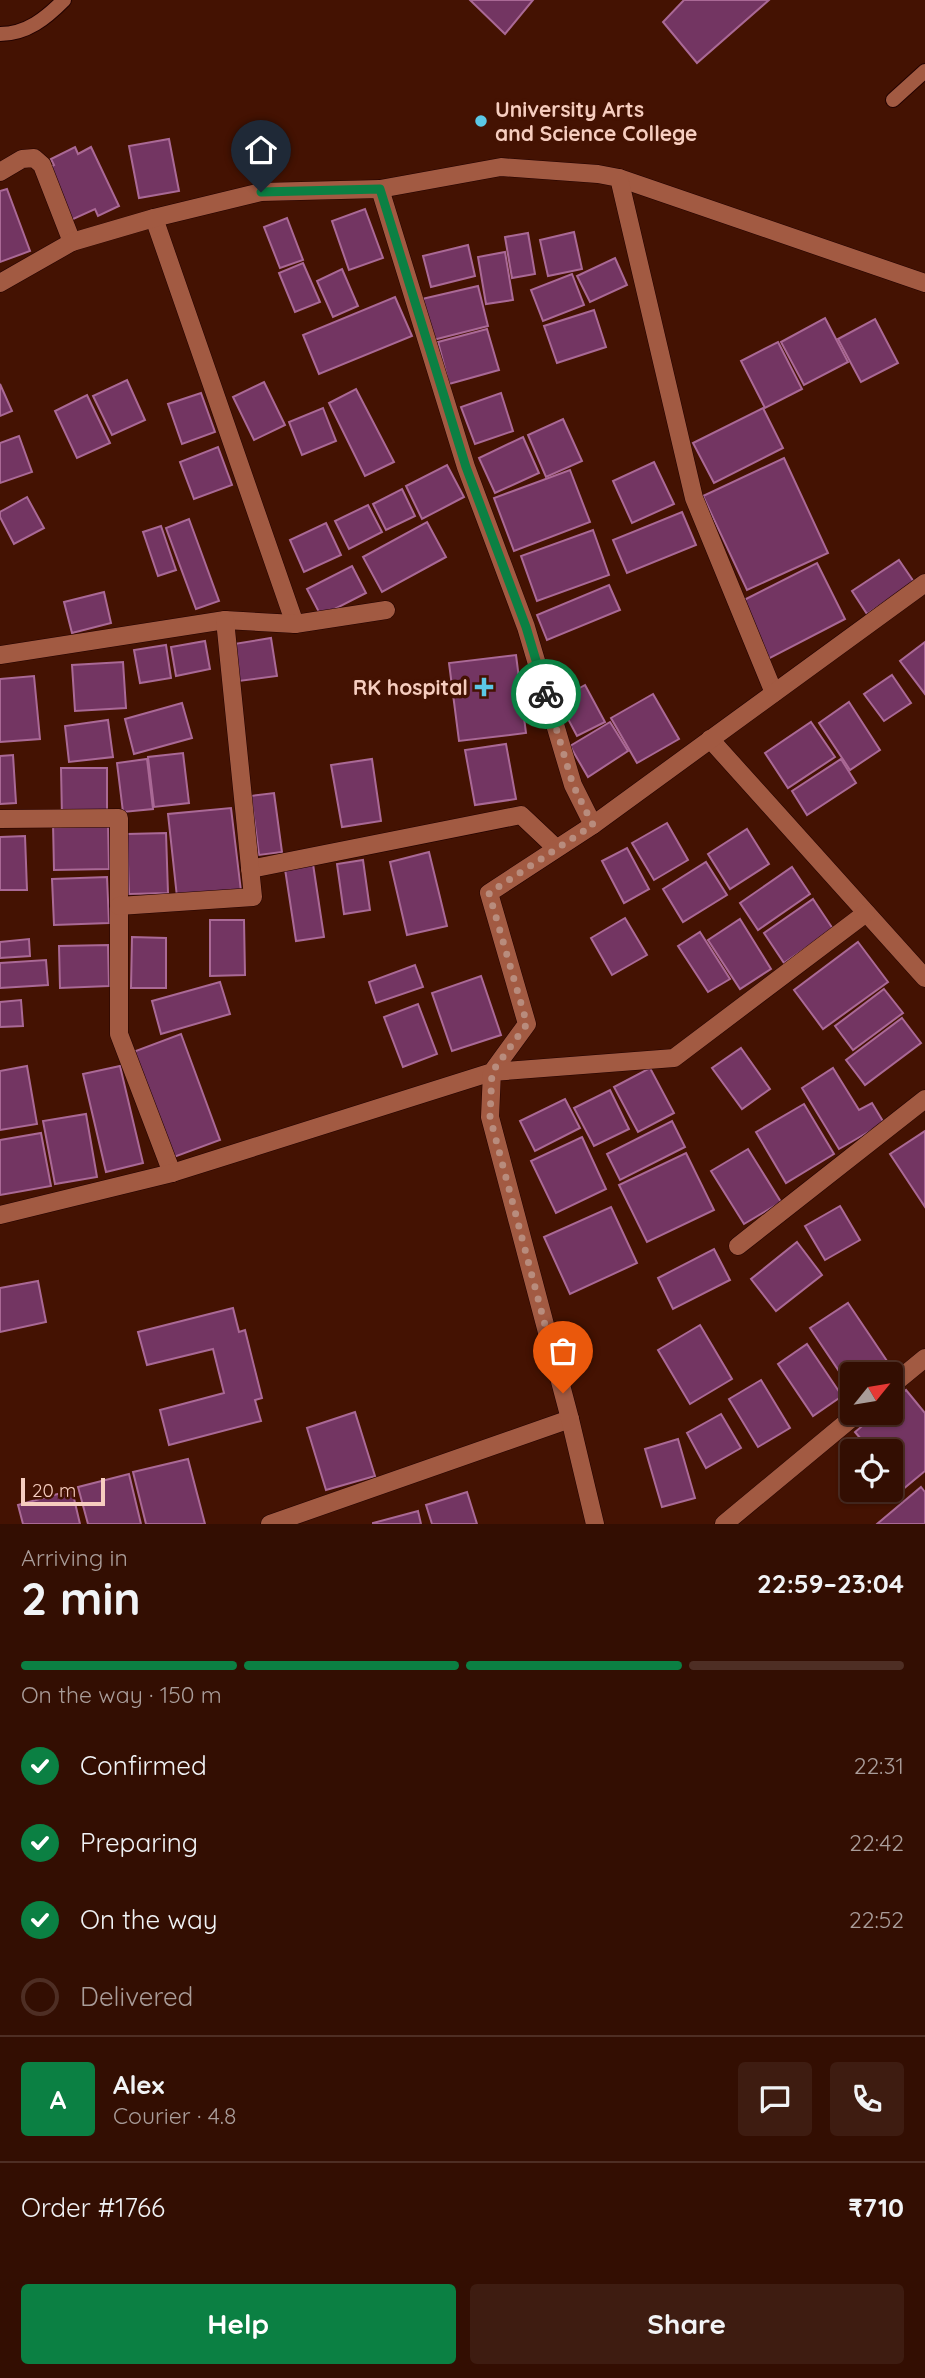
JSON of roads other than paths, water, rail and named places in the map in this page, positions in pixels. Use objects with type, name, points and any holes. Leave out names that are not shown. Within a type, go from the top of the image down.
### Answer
[{"type":"street","points":[[0,172],[22,159],[34,158],[42,165],[72,242]]},
{"type":"street","points":[[0,283],[72,242],[154,218],[261,192],[380,189],[501,167],[619,178],[925,283]]},
{"type":"street","points":[[619,178],[694,498],[774,693]]},
{"type":"street","points":[[380,189],[466,467],[526,627],[573,785],[593,825]]},
{"type":"street","points":[[154,218],[295,624]]},
{"type":"street","points":[[595,1524],[490,1117],[492,1072],[527,1024],[489,893],[593,825],[925,583]]},
{"type":"street","points":[[0,655],[225,620],[295,624],[386,610]]},
{"type":"street","points":[[119,906],[253,897],[225,620]]},
{"type":"street","points":[[710,739],[925,978]]},
{"type":"street","points":[[250,869],[521,815],[556,848]]},
{"type":"street","points":[[0,818],[119,818],[119,1034],[172,1173]]},
{"type":"street","points":[[0,1215],[172,1173],[492,1072],[674,1058],[866,913]]},
{"type":"street","points":[[738,1246],[925,1099]]},
{"type":"street","points":[[903,1377],[925,1358]]},
{"type":"street","points":[[270,1524],[570,1419]]},
{"type":"street","points":[[724,1524],[843,1425]]},
{"type":"lane","points":[[0,34],[13,34],[45,20],[64,0]]},
{"type":"lane","points":[[893,100],[925,71]]},
{"type":"place","name":"University Arts and Science College","points":[[481,121]]},
{"type":"place","name":"RK hospital","points":[[484,687]]}]
